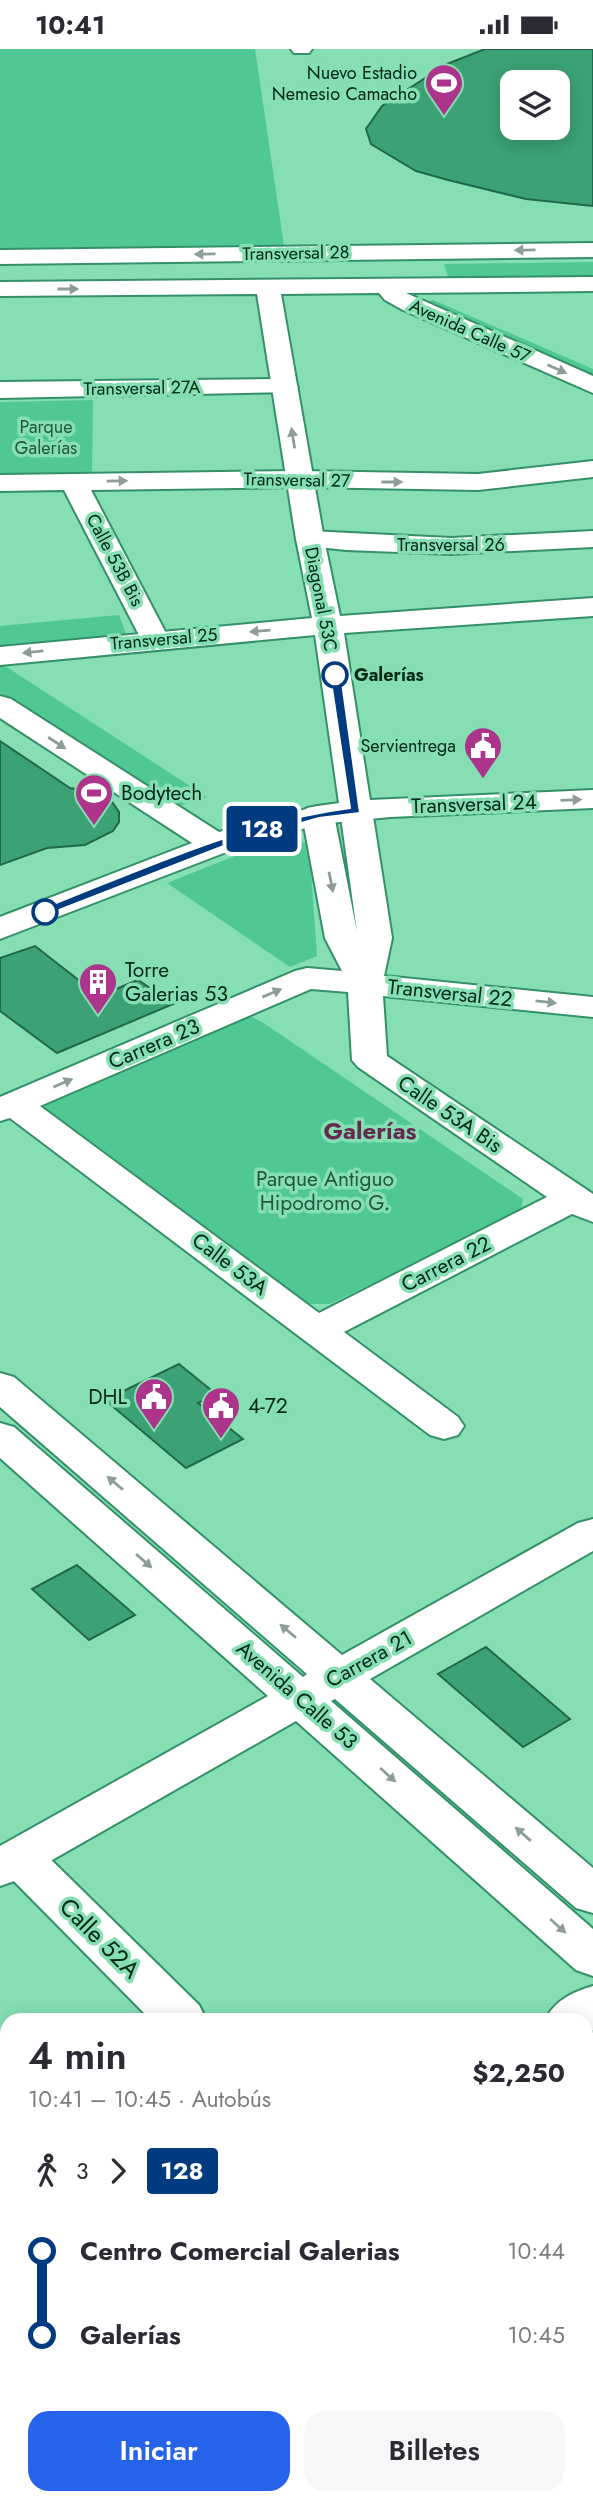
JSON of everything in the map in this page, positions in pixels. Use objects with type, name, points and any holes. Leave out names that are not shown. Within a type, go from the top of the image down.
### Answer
[{"type":"street","name":"Transversal 28","points":[[0,257],[593,250]]},
{"type":"street","name":"Avenida Calle 57","points":[[371,252],[386,286],[393,295],[593,385]]},
{"type":"street","name":"Avenida Calle 57","points":[[405,252],[424,286],[593,361]]},
{"type":"street","name":"Transversal 28","points":[[0,289],[593,284]]},
{"type":"street","name":"Diagonal 53C","points":[[268,288],[310,540],[328,625],[375,939],[365,984]]},
{"type":"street","name":"Transversal 27A","points":[[0,390],[285,387]]},
{"type":"street","name":"Transversal 27","points":[[0,483],[300,479],[478,482],[593,469]]},
{"type":"street","name":"Calle 53B Bis","points":[[73,481],[155,639]]},
{"type":"street","name":"Transversal 26","points":[[310,540],[470,547],[593,539]]},
{"type":"street","name":"Transversal 25","points":[[0,656],[155,639],[593,607]]},
{"type":"street","name":"Transversal 25","points":[[328,625],[510,627],[593,623]]},
{"type":"street","points":[[0,705],[216,845]]},
{"type":"street","name":"Transversal 24","points":[[0,929],[216,845],[318,815],[356,810],[593,799]]},
{"type":"street","points":[[318,815],[342,939],[365,984]]},
{"type":"street","name":"Transversal 22","points":[[307,978],[593,1007]]},
{"type":"street","name":"Carrera 23","points":[[7,1107],[307,978]]},
{"type":"street","name":"Calle 53A Bis","points":[[365,984],[370,1060],[584,1205]]},
{"type":"street","name":"Calle 53A","points":[[7,1107],[317,1330],[444,1426]]},
{"type":"street","name":"Carrera 22","points":[[317,1330],[584,1205]]},
{"type":"street","name":"Avenida Calle 53","points":[[0,1386],[340,1675],[593,1895]]},
{"type":"street","name":"Avenida Calle 53","points":[[0,1436],[593,1957]]},
{"type":"street","name":"Carrera 21","points":[[10,1863],[593,1533]]},
{"type":"street","name":"Calle 52A","points":[[10,1863],[174,2013]]},
{"type":"green space","points":[[0,49],[255,49],[284,246],[0,249]]},
{"type":"green space","points":[[593,262],[593,277],[448,277],[444,264]]},
{"type":"green space","points":[[433,300],[593,369],[593,375],[425,302]]},
{"type":"green space","name":"Parque Galerías","points":[[93,400],[92,473],[0,475],[0,402]]},
{"type":"green space","points":[[119,615],[127,637],[0,647],[0,626]]},
{"type":"green space","points":[[5,666],[207,797],[175,807],[0,693],[0,667]]},
{"type":"green space","points":[[275,840],[309,843],[317,956],[290,967],[167,883]]},
{"type":"green space","name":"Parque Antiguo Hipodromo G.","points":[[236,1015],[250,1016],[262,1022],[523,1199],[521,1211],[330,1304],[305,1304],[45,1109],[43,1103]]},
{"type":"building","name":"Nuevo Estadio Nemesio Camacho","points":[[485,49],[593,49],[593,206],[526,199],[416,171],[371,144],[366,129],[382,106],[447,64]]},
{"type":"building","points":[[0,741],[70,788],[88,791],[113,803],[119,812],[119,822],[113,831],[85,845],[47,848],[0,865]]},
{"type":"building","points":[[35,946],[99,996],[138,980],[173,1004],[57,1053],[0,1011],[0,958]]},
{"type":"building","points":[[179,1364],[216,1394],[198,1403],[243,1439],[186,1468],[105,1400]]},
{"type":"building","points":[[77,1565],[135,1615],[89,1640],[32,1589]]},
{"type":"building","points":[[486,1647],[570,1719],[523,1747],[438,1674]]},
{"type":"bus line","name":"128","points":[[45,912],[230,839],[318,815],[356,810],[335,675]]},
{"type":"place","name":"Nuevo Estadio Nemesio Camacho","points":[[444,117]]},
{"type":"place","name":"Galerías","points":[[335,675]]},
{"type":"place","name":"Servientrega","points":[[483,780]]},
{"type":"place","name":"Bodytech","points":[[94,827]]},
{"type":"place","name":"Torre Galerias 53","points":[[98,1016]]},
{"type":"place","name":"DHL","points":[[154,1431]]},
{"type":"place","name":"4-72","points":[[221,1440]]},
{"type":"district","name":"Galerías","points":[[370,1130]]}]
